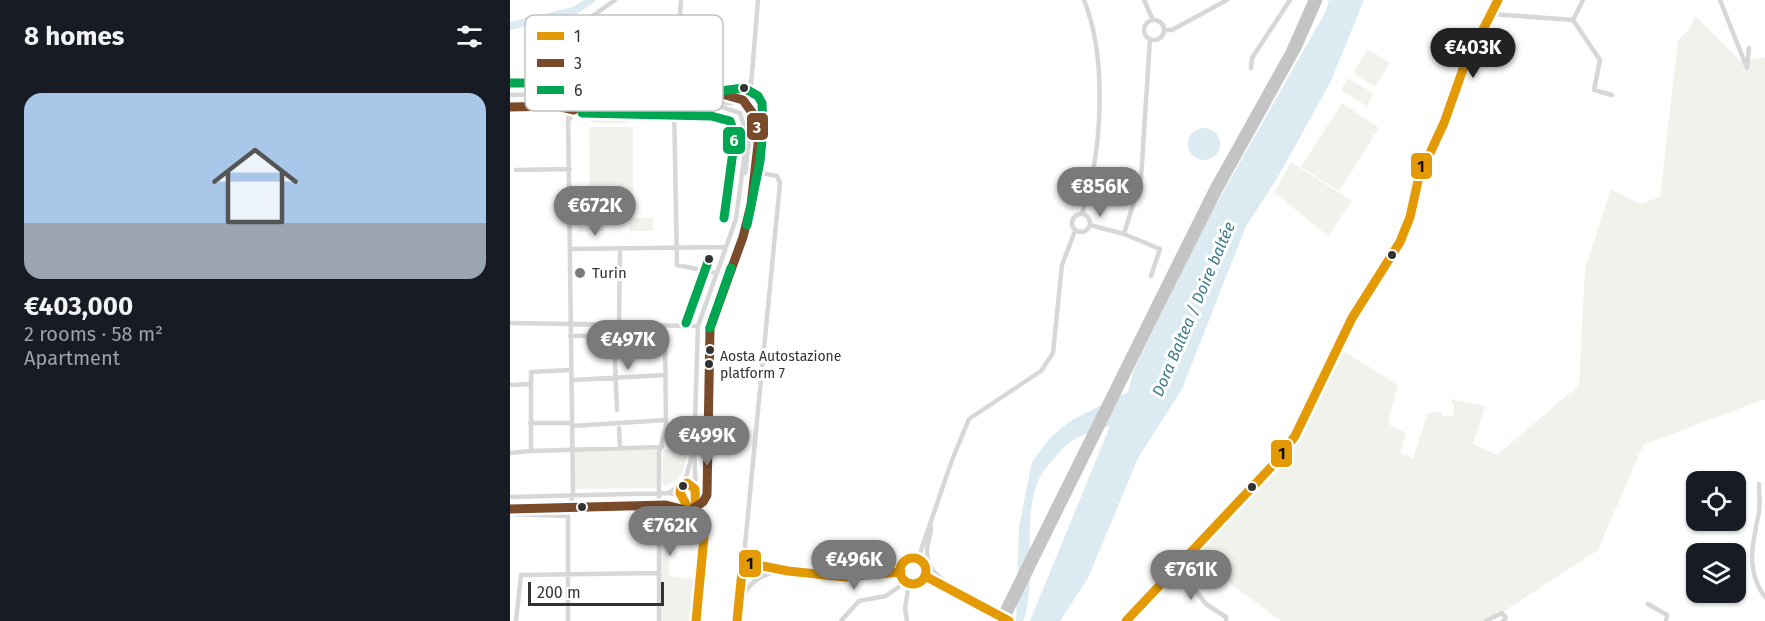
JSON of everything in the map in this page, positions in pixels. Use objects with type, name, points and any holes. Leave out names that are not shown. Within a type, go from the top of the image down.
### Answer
[{"type":"highway","points":[[996,617],[1212,190],[1289,52],[1312,0]]},
{"type":"highway","points":[[1007,621],[1218,192],[1298,48],[1319,0]]},
{"type":"main road","points":[[1126,621],[1275,464],[1295,436],[1347,326],[1403,236],[1422,163],[1444,123],[1463,69],[1498,0]]},
{"type":"street","points":[[594,15],[615,0]]},
{"type":"street","points":[[680,15],[681,0]]},
{"type":"street","points":[[696,520],[693,497],[698,326],[726,247],[748,170],[751,129],[749,107],[758,0]]},
{"type":"street","points":[[918,559],[951,460],[969,419],[1022,386],[1049,362],[1053,353],[1062,265],[1075,231],[1072,220],[1082,214],[1095,166],[1099,78],[1096,43],[1084,0]]},
{"type":"street","points":[[1144,0],[1153,20],[1160,22],[1164,30]]},
{"type":"street","points":[[1164,30],[1172,30],[1227,0]]},
{"type":"street","points":[[1251,68],[1252,58],[1290,0]]},
{"type":"street","points":[[1573,20],[1583,0]]},
{"type":"street","points":[[1720,0],[1748,68],[1749,48]]},
{"type":"street","points":[[1492,14],[1573,20]]},
{"type":"street","points":[[1124,234],[1141,177],[1150,39],[1144,28],[1153,20]]},
{"type":"street","points":[[1573,20],[1600,60],[1594,90],[1612,94]]},
{"type":"street","points":[[1150,39],[1159,38],[1164,30]]},
{"type":"street","points":[[748,170],[747,130],[738,111],[752,75]]},
{"type":"street","points":[[510,95],[525,95]]},
{"type":"street","points":[[723,103],[740,101],[749,107]]},
{"type":"street","points":[[723,107],[738,111],[749,107]]},
{"type":"street","points":[[568,621],[568,516],[572,495],[573,380],[570,336],[569,122],[572,111]]},
{"type":"street","points":[[674,111],[677,265],[716,273]]},
{"type":"street","points":[[740,196],[747,130]]},
{"type":"street","points":[[516,170],[570,169]]},
{"type":"street","points":[[737,621],[745,564],[780,177],[748,170]]},
{"type":"street","points":[[1082,214],[1087,217],[1090,225]]},
{"type":"street","points":[[1090,225],[1124,234],[1160,249],[1151,276]]},
{"type":"street","points":[[1075,231],[1086,231],[1090,225]]},
{"type":"street","points":[[570,249],[726,247]]},
{"type":"street","points":[[619,324],[620,248]]},
{"type":"street","points":[[510,323],[698,326]]},
{"type":"street","points":[[570,336],[662,335],[665,338],[666,420],[662,447],[659,452],[658,493],[659,621]]},
{"type":"street","points":[[614,336],[617,408]]},
{"type":"street","points":[[531,451],[532,372],[571,370]]},
{"type":"street","points":[[573,380],[666,375]]},
{"type":"street","points":[[512,385],[531,384]]},
{"type":"street","points":[[530,423],[572,425],[666,420]]},
{"type":"street","points":[[618,423],[620,447]]},
{"type":"street","points":[[510,453],[572,448],[662,447]]},
{"type":"street","points":[[694,449],[683,486],[683,497],[704,537],[696,621]]},
{"type":"street","points":[[1759,484],[1759,516],[1754,530],[1751,573],[1765,597]]},
{"type":"street","points":[[668,493],[683,486],[694,487]]},
{"type":"street","points":[[510,497],[658,493],[693,497]]},
{"type":"street","points":[[510,514],[568,516]]},
{"type":"street","points":[[931,522],[927,549],[929,566],[962,596]]},
{"type":"street","points":[[746,553],[760,566],[788,571],[845,577],[905,578],[916,583]]},
{"type":"street","points":[[908,594],[925,576],[926,567],[918,559]]},
{"type":"street","points":[[907,621],[905,608],[908,594],[905,578],[907,560],[918,559]]},
{"type":"street","points":[[745,564],[754,562]]},
{"type":"street","points":[[760,566],[760,576]]},
{"type":"street","points":[[1178,567],[1206,604],[1226,617],[1226,621]]},
{"type":"street","points":[[738,614],[744,591],[753,581],[760,576],[788,571]]},
{"type":"street","points":[[516,621],[521,575],[658,573]]},
{"type":"street","points":[[742,574],[746,580],[753,581]]},
{"type":"street","points":[[925,576],[1007,621]]},
{"type":"street","points":[[841,621],[859,601],[881,597],[894,591],[905,578]]},
{"type":"street","points":[[1648,604],[1668,615],[1666,621]]},
{"type":"street","points":[[1486,621],[1502,613],[1506,618],[1503,621]]},
{"type":"shaded area","points":[[1695,16],[1740,61],[1765,57],[1765,399],[1643,445],[1598,550],[1489,621],[1281,621],[1193,556],[1249,496],[1252,497],[1279,464],[1302,428],[1340,349],[1398,385],[1388,422],[1392,427],[1406,433],[1400,453],[1413,458],[1428,413],[1440,412],[1443,416],[1453,416],[1454,407],[1451,399],[1485,406],[1473,444],[1497,455],[1579,385],[1585,269],[1611,189],[1640,204],[1660,197],[1678,40],[1688,31]]},
{"type":"shaded area","points":[[1368,49],[1390,63],[1375,87],[1353,73]]},
{"type":"shaded area","points":[[1348,78],[1374,94],[1367,106],[1341,90]]},
{"type":"shaded area","points":[[1342,103],[1379,128],[1339,191],[1301,167]]},
{"type":"shaded area","points":[[592,111],[626,111],[626,123],[592,123]]},
{"type":"shaded area","points":[[589,127],[633,127],[633,199],[590,199]]},
{"type":"shaded area","points":[[1291,162],[1352,201],[1328,236],[1274,192]]},
{"type":"shaded area","points":[[604,205],[604,231],[578,232],[578,206]]},
{"type":"shaded area","points":[[606,215],[627,215],[627,223],[606,224]]},
{"type":"shaded area","points":[[629,218],[653,218],[653,231],[629,231]]},
{"type":"shaded area","points":[[657,449],[657,488],[575,489],[575,450]]},
{"type":"shaded area","points":[[686,449],[686,461],[682,472],[675,481],[664,486],[662,482],[663,450]]},
{"type":"shaded area","points":[[669,501],[669,576],[697,580],[693,621],[660,621],[660,502]]},
{"type":"shaded area","points":[[643,525],[654,525],[654,545],[644,545]]},
{"type":"water","name":"Dora Baltea / Doire baltée","points":[[1329,0],[1364,0],[1331,81],[1278,177],[1246,226],[1182,389],[1138,458],[1088,578],[1060,621],[1030,621],[1110,426],[1086,433],[1073,440],[1061,450],[1041,475],[1031,509],[1027,604],[1023,621],[1016,621],[1019,527],[1032,462],[1050,438],[1070,421],[1128,392],[1134,369],[1210,215],[1326,11]]},
{"type":"water","points":[[1204,128],[1215,133],[1220,144],[1215,155],[1204,160],[1193,155],[1188,144],[1193,133]]},
{"type":"waterway","points":[[557,15],[574,11],[591,0]]},
{"type":"waterway","points":[[510,26],[525,22]]},
{"type":"transit line","name":"1","points":[[1126,621],[1274,464],[1295,436],[1352,318],[1400,242],[1410,217],[1422,163],[1430,153],[1444,123],[1463,69],[1498,0]]},
{"type":"transit line","name":"6","points":[[510,83],[525,83]]},
{"type":"transit line","name":"6","points":[[723,91],[744,88],[758,96],[762,103],[763,130],[760,161],[747,225]]},
{"type":"transit line","name":"3","points":[[510,509],[666,505],[689,511],[703,502],[707,495],[710,328],[743,237],[751,205],[759,136],[756,118],[743,100],[723,94]]},
{"type":"transit line","name":"3","points":[[510,107],[525,107]]},
{"type":"transit line","name":"6","points":[[582,113],[711,116],[730,121],[734,132],[734,144],[724,218]]},
{"type":"transit line","name":"6","points":[[686,323],[709,259]]},
{"type":"transit line","name":"6","points":[[710,328],[731,268]]},
{"type":"transit line","name":"1","points":[[687,483],[695,489],[696,520],[704,537],[680,493],[681,487],[687,483]]},
{"type":"transit line","name":"1","points":[[696,621],[704,537]]},
{"type":"transit line","name":"1","points":[[913,558],[922,562],[926,571],[922,580],[913,584],[904,580],[900,571],[904,562],[913,558]]},
{"type":"transit line","name":"1","points":[[737,621],[742,571],[748,563],[788,571],[845,577],[901,572]]},
{"type":"transit line","name":"1","points":[[925,576],[1009,621]]},
{"type":"place","name":"Turin","points":[[580,273]]},
{"type":"place","name":"Aosta Autostazione platform 7","points":[[709,364]]}]
